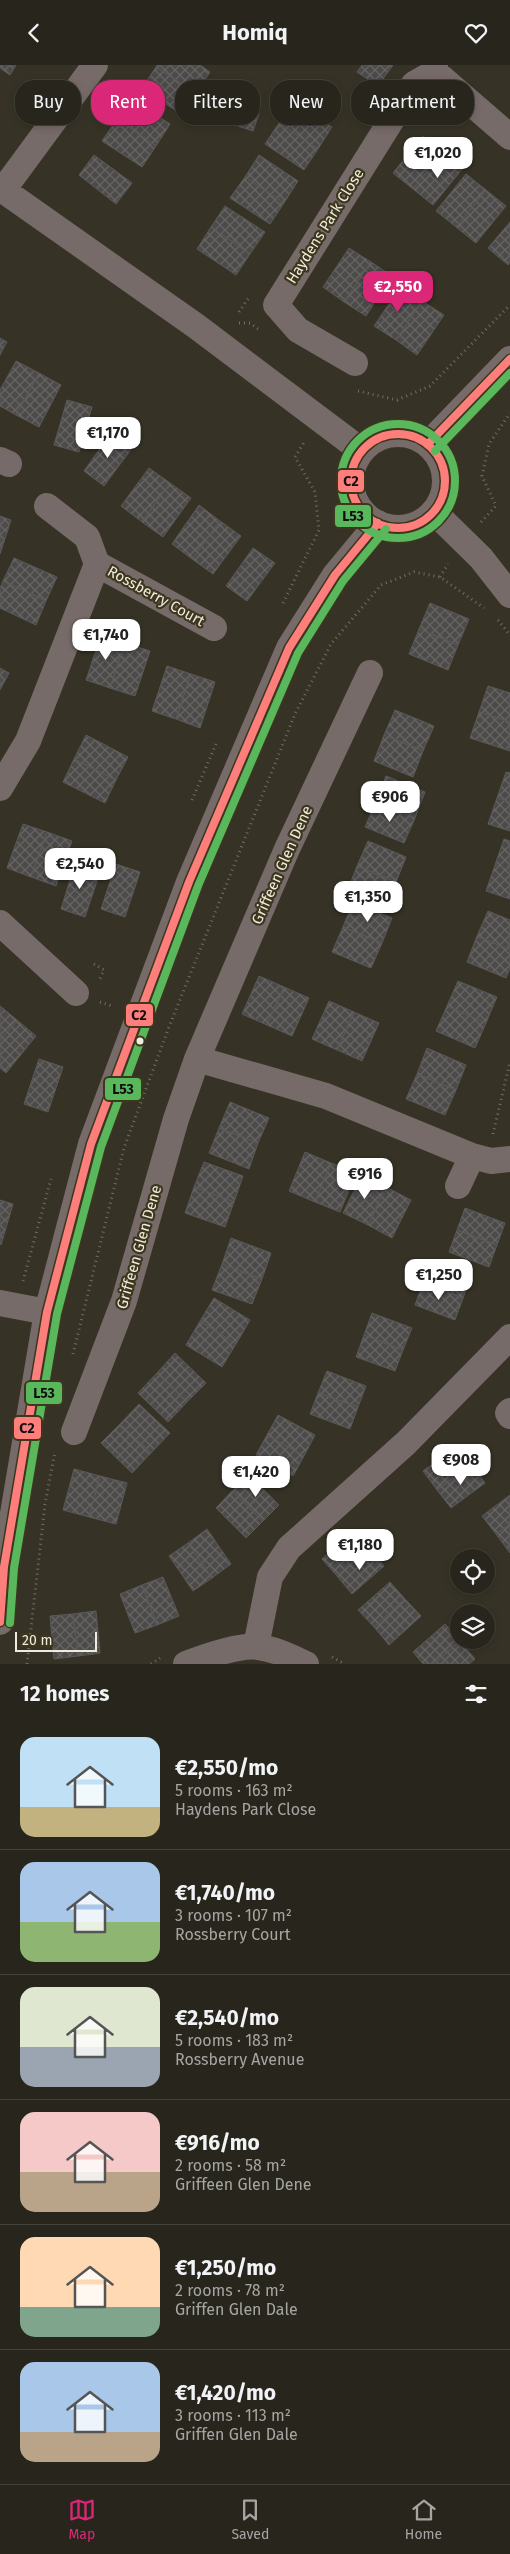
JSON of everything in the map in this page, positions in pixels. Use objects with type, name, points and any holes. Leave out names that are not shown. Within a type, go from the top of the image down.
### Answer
[{"type":"street","points":[[95,65],[2,189],[196,326],[362,451]]},
{"type":"street","points":[[435,69],[510,137]]},
{"type":"street","name":"Haydens Park Close","points":[[355,363],[298,330],[276,305],[414,84],[435,69]]},
{"type":"street","points":[[428,444],[510,359]]},
{"type":"street","points":[[401,433],[416,436],[428,444],[438,455],[444,469],[444,491],[434,512],[422,522],[408,527],[392,528],[378,523],[366,515],[357,504],[352,491],[354,463],[362,451],[372,441],[386,435],[401,433]]},
{"type":"street","name":"Rossberry Court","points":[[47,506],[87,537],[97,564],[214,628]]},
{"type":"street","points":[[434,512],[481,557],[510,595]]},
{"type":"street","points":[[0,1622],[4,1567],[47,1312],[91,1144],[193,873],[289,648],[335,575],[378,523]]},
{"type":"street","name":"Rossberry Court","points":[[0,788],[28,741],[97,564]]},
{"type":"street","name":"Griffeen Glen Dene","points":[[74,1432],[124,1301],[176,1119],[198,1059],[288,849],[370,673]]},
{"type":"street","points":[[0,923],[76,993]]},
{"type":"street","points":[[198,1059],[326,1096],[472,1156],[491,1161],[510,1159]]},
{"type":"street","points":[[458,1186],[472,1156]]},
{"type":"street","points":[[0,1303],[47,1312]]},
{"type":"street","points":[[256,1646],[270,1577],[289,1548],[406,1443],[510,1337]]},
{"type":"street","points":[[510,1411],[508,1413],[510,1416]]},
{"type":"street","points":[[186,1664],[209,1655],[256,1646],[287,1655],[306,1664]]},
{"type":"path","points":[[354,390],[397,400],[430,386],[510,305]]},
{"type":"path","points":[[232,323],[250,323],[267,335]]},
{"type":"path","points":[[484,519],[496,506],[482,476],[489,444],[510,413]]},
{"type":"path","points":[[440,577],[485,610]]},
{"type":"path","points":[[492,615],[505,626],[510,635]]},
{"type":"path","points":[[490,1137],[495,1133],[510,1062]]},
{"type":"building","points":[[0,65],[16,65],[10,75],[0,68]]},
{"type":"building","points":[[157,65],[200,65],[210,72],[205,80],[176,80],[156,67]]},
{"type":"building","points":[[362,65],[393,65],[382,80],[369,80],[357,72]]},
{"type":"building","points":[[156,67],[176,80],[175,110],[165,103],[165,80],[147,80]]},
{"type":"building","points":[[165,121],[170,124],[156,146],[126,125],[165,125]]},
{"type":"building","points":[[113,125],[126,125],[156,146],[142,167],[102,141]]},
{"type":"building","points":[[238,125],[255,125],[253,131]]},
{"type":"building","points":[[278,125],[282,125],[318,149],[304,170],[265,144]]},
{"type":"building","points":[[282,125],[329,125],[332,127],[318,149]]},
{"type":"building","points":[[423,136],[443,152],[413,189],[393,173]]},
{"type":"building","points":[[443,152],[463,168],[433,205],[413,189]]},
{"type":"building","points":[[94,155],[132,183],[116,204],[79,175]]},
{"type":"building","points":[[259,155],[298,181],[284,203],[245,177]]},
{"type":"building","points":[[466,174],[486,190],[456,227],[436,211]]},
{"type":"building","points":[[245,177],[284,203],[270,224],[230,198]]},
{"type":"building","points":[[486,190],[506,206],[476,243],[456,227]]},
{"type":"building","points":[[225,206],[265,232],[250,254],[211,227]]},
{"type":"building","points":[[510,222],[510,262],[508,265],[488,248]]},
{"type":"building","points":[[211,227],[250,254],[236,275],[197,249]]},
{"type":"building","points":[[349,248],[371,262],[344,302],[323,287]]},
{"type":"building","points":[[371,262],[392,276],[366,316],[344,302]]},
{"type":"building","points":[[401,286],[422,301],[396,340],[374,326]]},
{"type":"building","points":[[422,301],[444,315],[417,355],[396,340]]},
{"type":"building","points":[[0,338],[7,342],[0,355]]},
{"type":"building","points":[[16,361],[39,373],[16,415],[0,406],[0,390]]},
{"type":"building","points":[[39,373],[61,385],[39,427],[16,415]]},
{"type":"building","points":[[67,400],[92,407],[79,452],[54,445]]},
{"type":"building","points":[[111,433],[132,448],[104,486],[84,471]]},
{"type":"building","points":[[149,468],[170,483],[142,522],[121,506]]},
{"type":"building","points":[[170,483],[191,498],[163,537],[142,522]]},
{"type":"building","points":[[199,505],[220,521],[192,559],[172,544]]},
{"type":"building","points":[[0,516],[11,520],[0,554]]},
{"type":"building","points":[[220,521],[241,536],[213,574],[192,559]]},
{"type":"building","points":[[253,548],[275,563],[247,601],[226,586]]},
{"type":"building","points":[[14,558],[57,577],[46,601],[3,581]]},
{"type":"building","points":[[3,581],[46,601],[36,625],[0,608],[0,588]]},
{"type":"building","points":[[430,603],[469,619],[458,645],[419,629]]},
{"type":"building","points":[[419,629],[458,645],[448,670],[409,654]]},
{"type":"building","points":[[101,635],[125,643],[110,688],[86,680]]},
{"type":"building","points":[[125,643],[150,651],[135,696],[110,688]]},
{"type":"building","points":[[167,666],[191,674],[176,719],[152,711]]},
{"type":"building","points":[[0,668],[9,673],[0,690]]},
{"type":"building","points":[[191,674],[215,682],[200,728],[176,719]]},
{"type":"building","points":[[488,686],[510,693],[510,722],[479,712]]},
{"type":"building","points":[[395,710],[434,726],[423,751],[384,735]]},
{"type":"building","points":[[479,712],[510,722],[510,751],[470,738]]},
{"type":"building","points":[[86,735],[128,757],[116,780],[74,759]]},
{"type":"building","points":[[384,735],[423,751],[413,777],[374,761]]},
{"type":"building","points":[[74,759],[116,780],[105,803],[63,782]]},
{"type":"building","points":[[506,772],[510,773],[510,802],[497,798]]},
{"type":"building","points":[[386,776],[425,792],[415,818],[376,802]]},
{"type":"building","points":[[497,798],[510,802],[510,831],[488,824]]},
{"type":"building","points":[[376,802],[415,818],[404,843],[365,827]]},
{"type":"building","points":[[23,824],[47,832],[31,877],[7,868]]},
{"type":"building","points":[[47,832],[72,841],[56,886],[31,877]]},
{"type":"building","points":[[504,839],[510,841],[510,870],[495,865]]},
{"type":"building","points":[[368,841],[406,857],[396,882],[357,866]]},
{"type":"building","points":[[75,864],[100,872],[85,917],[61,909]]},
{"type":"building","points":[[116,864],[140,872],[125,917],[101,909]]},
{"type":"building","points":[[495,865],[510,870],[510,899],[486,891]]},
{"type":"building","points":[[357,866],[396,882],[386,908],[347,892]]},
{"type":"building","points":[[353,902],[392,918],[382,943],[343,927]]},
{"type":"building","points":[[488,911],[510,920],[510,950],[477,936]]},
{"type":"building","points":[[343,927],[382,943],[371,968],[332,952]]},
{"type":"building","points":[[477,936],[510,950],[510,968],[506,978],[467,962]]},
{"type":"building","points":[[259,976],[284,987],[267,1025],[242,1014]]},
{"type":"building","points":[[458,981],[497,997],[486,1023],[447,1006]]},
{"type":"building","points":[[284,987],[309,998],[292,1036],[267,1025]]},
{"type":"building","points":[[329,1001],[354,1012],[337,1050],[312,1039]]},
{"type":"building","points":[[0,1006],[17,1020],[0,1040]]},
{"type":"building","points":[[447,1006],[486,1023],[475,1048],[436,1031]]},
{"type":"building","points":[[354,1012],[379,1023],[362,1061],[337,1050]]},
{"type":"building","points":[[17,1020],[36,1036],[6,1073],[0,1068],[0,1040]]},
{"type":"building","points":[[427,1048],[466,1065],[456,1090],[417,1074]]},
{"type":"building","points":[[39,1059],[63,1067],[48,1112],[24,1104]]},
{"type":"building","points":[[417,1074],[456,1090],[445,1115],[406,1099]]},
{"type":"building","points":[[230,1102],[269,1118],[258,1143],[219,1128]]},
{"type":"building","points":[[219,1128],[258,1143],[249,1169],[209,1153]]},
{"type":"building","points":[[305,1152],[331,1163],[315,1202],[289,1191]]},
{"type":"building","points":[[204,1162],[243,1176],[234,1202],[194,1187]]},
{"type":"building","points":[[331,1163],[356,1173],[340,1212],[315,1202]]},
{"type":"building","points":[[362,1175],[386,1187],[368,1225],[343,1213]]},
{"type":"building","points":[[194,1187],[234,1202],[225,1227],[185,1213]]},
{"type":"building","points":[[386,1187],[411,1200],[392,1238],[368,1225]]},
{"type":"building","points":[[0,1200],[13,1204],[1,1245],[0,1244]]},
{"type":"building","points":[[465,1208],[505,1223],[497,1245],[457,1230]]},
{"type":"building","points":[[457,1230],[497,1245],[489,1267],[449,1252]]},
{"type":"building","points":[[231,1238],[271,1253],[262,1279],[222,1264]]},
{"type":"building","points":[[431,1262],[471,1276],[463,1298],[423,1283]]},
{"type":"building","points":[[222,1264],[262,1279],[252,1304],[212,1290]]},
{"type":"building","points":[[423,1283],[463,1298],[455,1320],[415,1305]]},
{"type":"building","points":[[214,1298],[250,1320],[236,1344],[200,1321]]},
{"type":"building","points":[[372,1313],[412,1328],[403,1350],[364,1335]]},
{"type":"building","points":[[200,1321],[236,1344],[222,1367],[186,1345]]},
{"type":"building","points":[[364,1335],[403,1350],[395,1371],[356,1357]]},
{"type":"building","points":[[175,1353],[206,1383],[187,1402],[157,1373]]},
{"type":"building","points":[[327,1371],[366,1386],[358,1407],[318,1393]]},
{"type":"building","points":[[157,1373],[187,1402],[168,1422],[138,1393]]},
{"type":"building","points":[[318,1393],[358,1407],[350,1429],[310,1414]]},
{"type":"building","points":[[139,1404],[170,1433],[151,1453],[120,1424]]},
{"type":"building","points":[[278,1415],[315,1435],[304,1456],[267,1435]]},
{"type":"building","points":[[120,1424],[151,1453],[132,1473],[101,1443]]},
{"type":"building","points":[[267,1435],[304,1456],[293,1476],[256,1455]]},
{"type":"building","points":[[457,1446],[471,1464],[437,1490],[423,1471]]},
{"type":"building","points":[[471,1464],[485,1483],[451,1508],[437,1490]]},
{"type":"building","points":[[74,1469],[100,1476],[89,1517],[63,1510]]},
{"type":"building","points":[[249,1475],[279,1505],[263,1521],[232,1491]]},
{"type":"building","points":[[100,1476],[127,1483],[116,1524],[89,1517]]},
{"type":"building","points":[[232,1491],[263,1521],[246,1538],[216,1508]]},
{"type":"building","points":[[510,1495],[510,1524],[496,1534],[482,1516]]},
{"type":"building","points":[[510,1524],[510,1553],[496,1534]]},
{"type":"building","points":[[207,1529],[231,1564],[212,1578],[188,1543]]},
{"type":"building","points":[[354,1531],[369,1548],[337,1576],[322,1559]]},
{"type":"building","points":[[188,1543],[212,1578],[193,1591],[169,1556]]},
{"type":"building","points":[[369,1548],[384,1566],[352,1594],[337,1576]]},
{"type":"building","points":[[163,1577],[179,1616],[157,1625],[142,1585]]},
{"type":"building","points":[[390,1582],[405,1599],[374,1627],[358,1610]]},
{"type":"building","points":[[142,1585],[157,1625],[135,1633],[120,1594]]},
{"type":"building","points":[[405,1599],[421,1616],[389,1645],[374,1627]]},
{"type":"building","points":[[96,1611],[100,1653],[78,1656],[73,1614]]},
{"type":"building","points":[[73,1614],[78,1656],[54,1659],[50,1616]]},
{"type":"building","points":[[445,1624],[450,1630],[451,1649],[434,1664],[423,1664],[413,1652]]},
{"type":"building","points":[[451,1649],[467,1649],[475,1659],[469,1664],[434,1664]]},
{"type":"transit line","name":"C2","points":[[428,444],[510,359]]},
{"type":"transit line","name":"L53","points":[[435,451],[510,373]]},
{"type":"transit line","name":"L53","points":[[398,424],[420,428],[438,441],[451,459],[455,481],[451,503],[438,521],[420,534],[398,538],[376,534],[358,521],[345,503],[341,481],[345,459],[358,441],[376,428],[398,424]]},
{"type":"transit line","name":"C2","points":[[398,434],[416,438],[431,448],[441,463],[445,481],[441,499],[431,514],[416,524],[398,528],[380,524],[365,514],[355,499],[351,481],[355,463],[365,448],[380,438],[398,434]]},
{"type":"transit line","name":"C2","points":[[0,1622],[4,1567],[47,1312],[91,1144],[189,882],[289,648],[335,575],[378,523]]},
{"type":"transit line","name":"L53","points":[[10,1623],[14,1568],[57,1314],[101,1147],[198,886],[298,653],[343,581],[386,529]]}]
